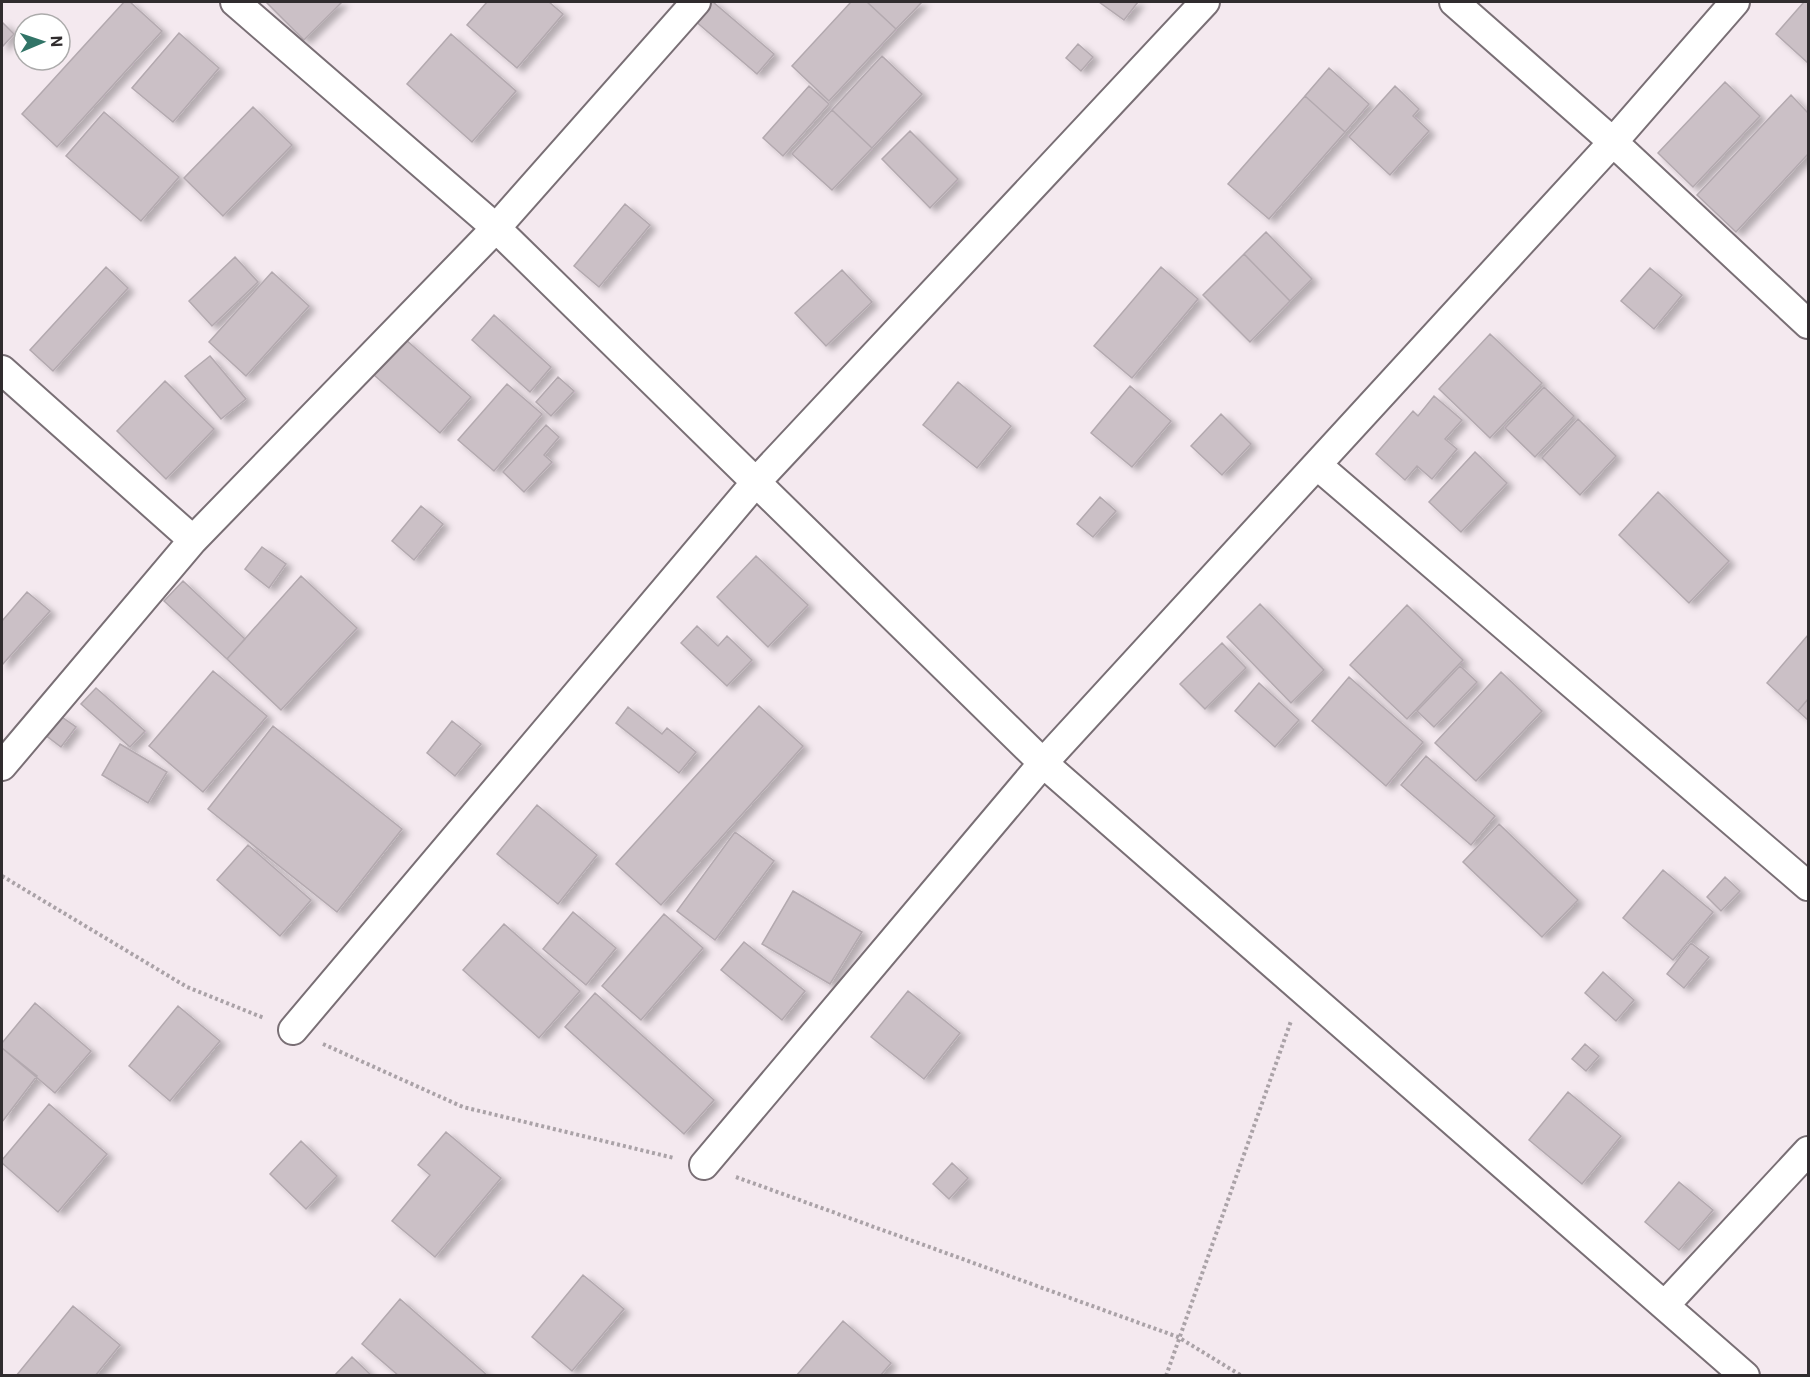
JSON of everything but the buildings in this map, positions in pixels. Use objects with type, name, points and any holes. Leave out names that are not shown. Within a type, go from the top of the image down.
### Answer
[{"type":"street","points":[[235,2],[496,228],[1043,763],[1745,1376]]},
{"type":"street","points":[[2,766],[193,540],[496,228],[696,2]]},
{"type":"street","points":[[292,1030],[756,482],[1205,2]]},
{"type":"street","points":[[1454,2],[1613,142],[1809,324]]},
{"type":"street","points":[[704,1165],[1043,763],[1613,142],[1735,2]]},
{"type":"street","points":[[2,370],[193,540]]},
{"type":"street","points":[[1317,465],[1809,886]]},
{"type":"street","points":[[1665,1305],[1809,1151]]},
{"type":"path","points":[[2,876],[187,987],[292,1030],[463,1107],[704,1165],[1178,1337],[1242,1376]]},
{"type":"path","points":[[1166,1376],[1302,990]]}]
